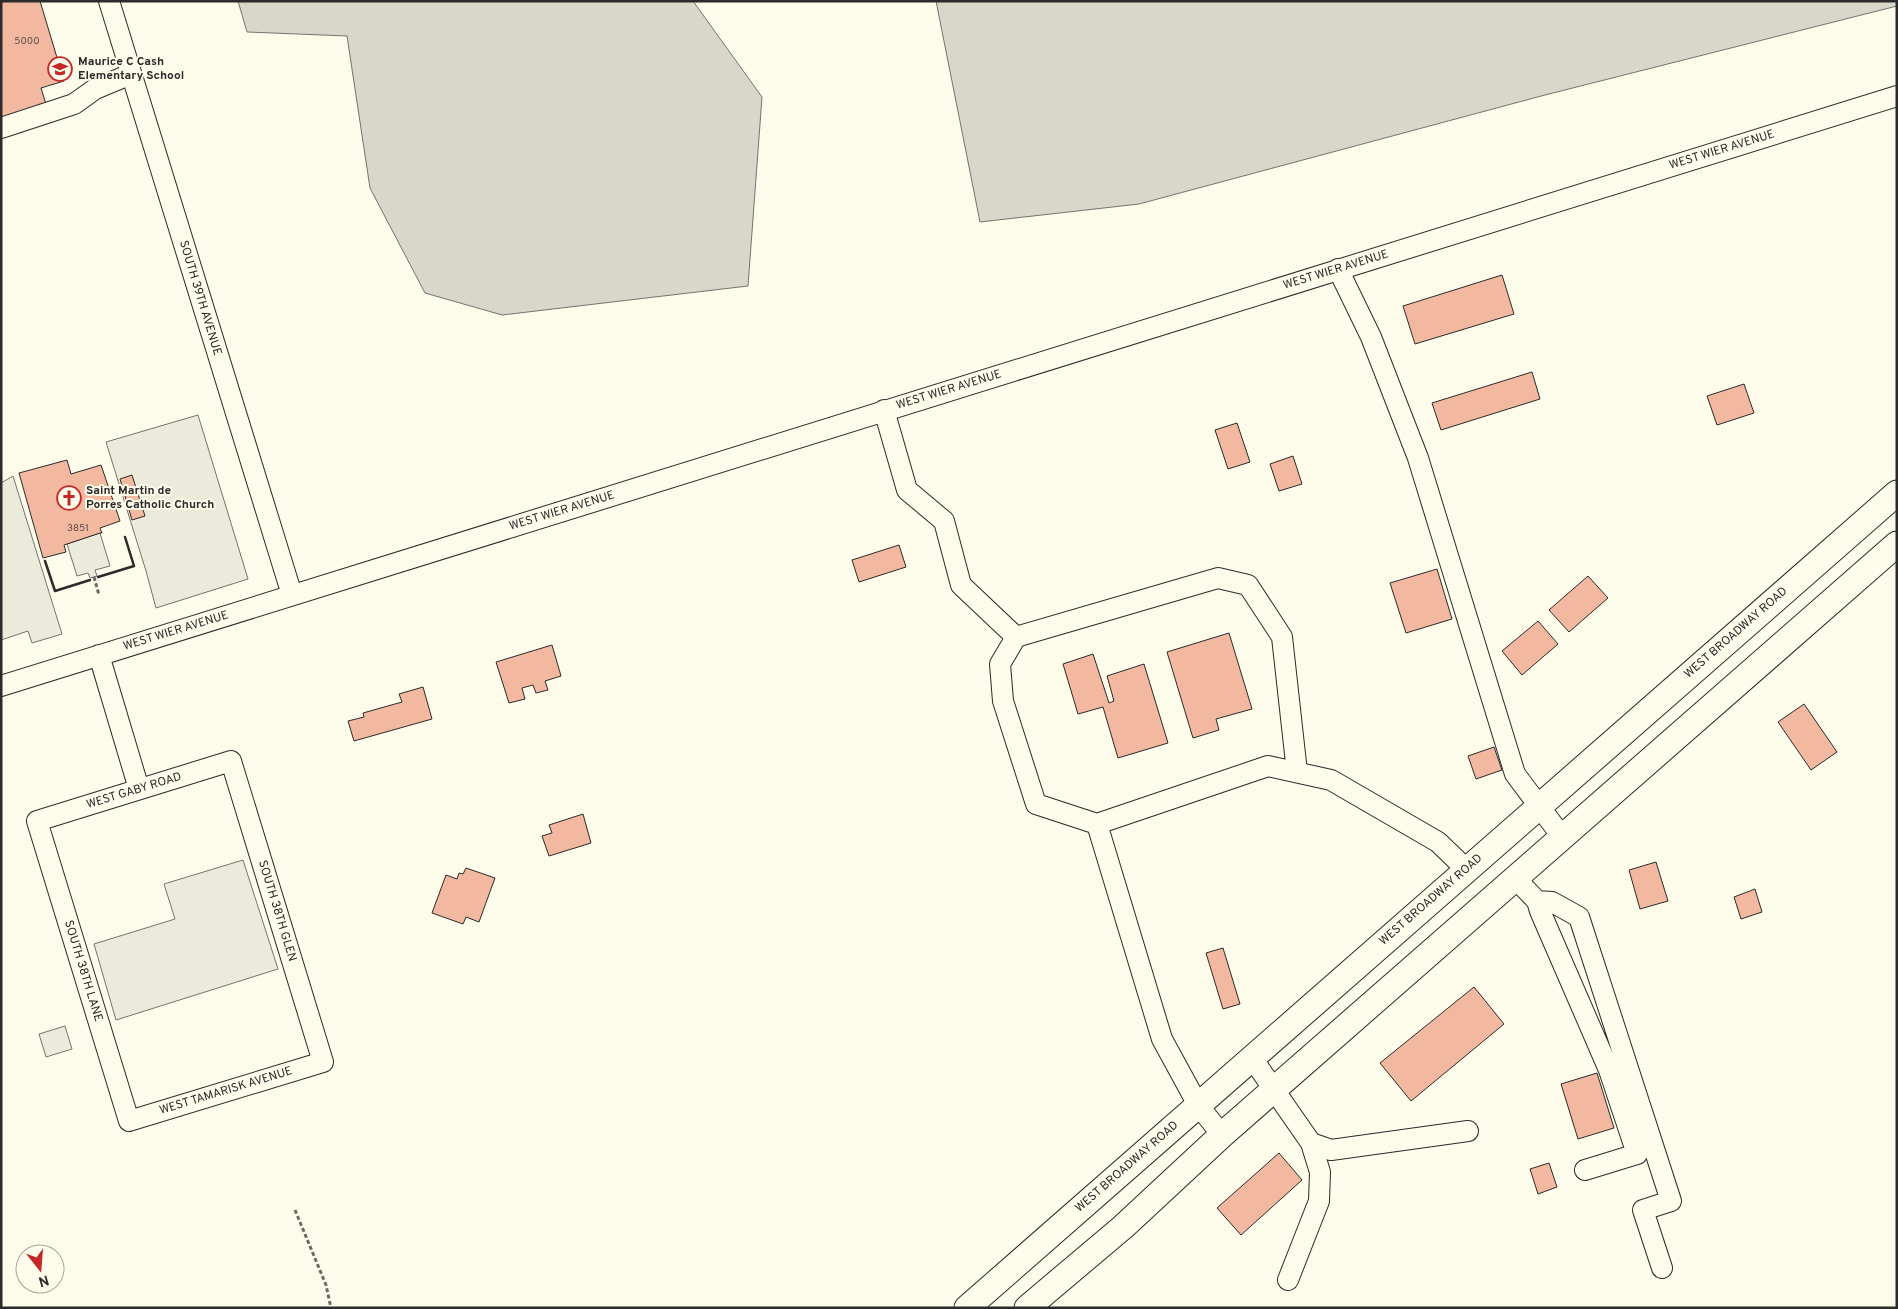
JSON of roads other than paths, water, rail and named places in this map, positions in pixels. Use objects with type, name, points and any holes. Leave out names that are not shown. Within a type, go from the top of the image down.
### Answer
[{"type":"main road","name":"WEST BROADWAY ROAD","points":[[967,1308],[1897,493]]},
{"type":"main road","points":[[1027,1308],[1123,1227],[1222,1135],[1563,838],[1896,544],[1872,515]]},
{"type":"street","name":"SOUTH 39TH AVENUE","points":[[109,1],[292,595]]},
{"type":"street","points":[[1,128],[74,104],[95,89],[131,74]]},
{"type":"street","name":"WEST WIER AVENUE","points":[[1,686],[1897,96]]},
{"type":"street","points":[[1338,269],[1371,338],[1418,458],[1515,774],[1563,838]]},
{"type":"street","points":[[884,410],[907,490],[944,521],[961,585],[1016,637]]},
{"type":"street","points":[[1297,772],[1282,637],[1248,585],[1218,578],[1016,637],[1000,664],[1003,701],[1036,804],[1097,824],[1268,766],[1331,780],[1438,842],[1466,869]]},
{"type":"street","points":[[99,655],[139,789]]},
{"type":"street","name":"WEST GABY ROAD","points":[[37,821],[230,761]]},
{"type":"street","name":"SOUTH 38TH GLEN","points":[[230,761],[323,1062]]},
{"type":"street","name":"SOUTH 38TH LANE","points":[[37,821],[129,1121]]},
{"type":"street","points":[[1097,824],[1162,1039],[1198,1105],[1222,1135]]},
{"type":"street","points":[[1516,879],[1537,901],[1609,1070],[1638,1154],[1585,1170]]},
{"type":"street","points":[[1537,901],[1552,902],[1579,918],[1671,1201],[1643,1210],[1662,1268]]},
{"type":"street","points":[[1252,1058],[1311,1143],[1320,1172],[1319,1201],[1288,1280]]},
{"type":"street","name":"WEST TAMARISK AVENUE","points":[[129,1121],[323,1062]]},
{"type":"street","points":[[1311,1143],[1331,1150],[1468,1131]]},
{"type":"place","name":"Maurice C Cash Elementary School","points":[[60,69]]},
{"type":"place","name":"Saint Martin de Porres Catholic Church","points":[[69,498]]}]
